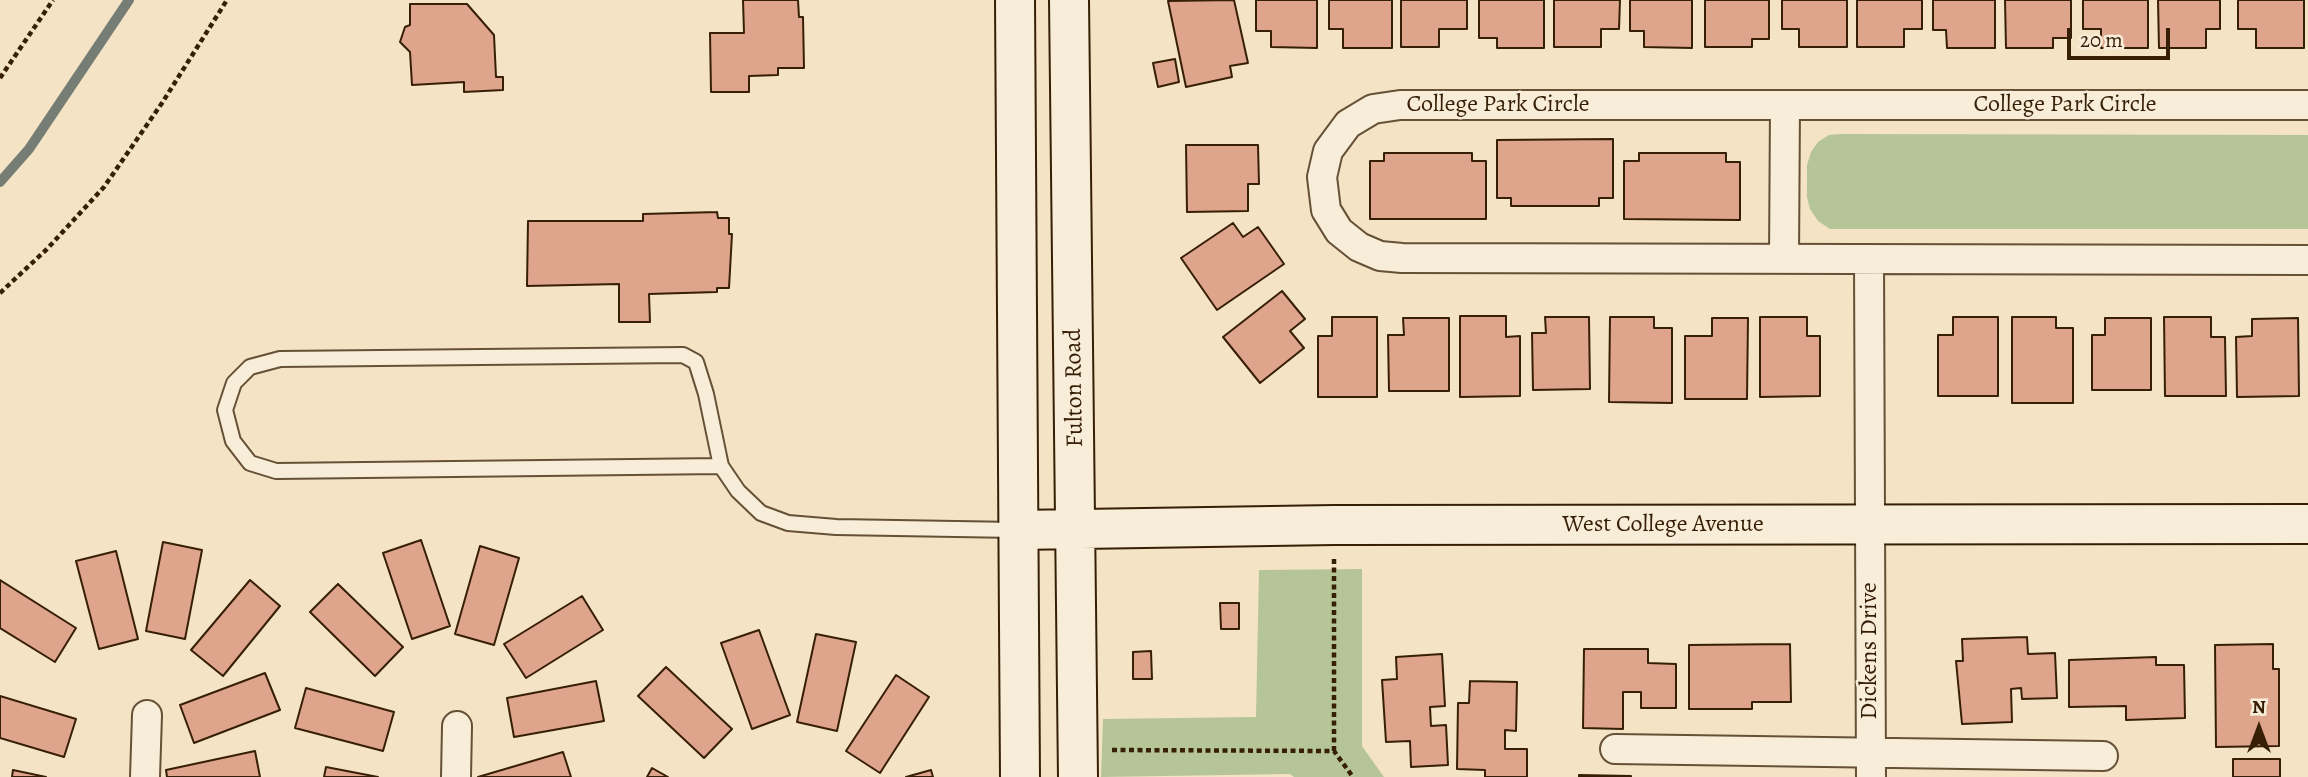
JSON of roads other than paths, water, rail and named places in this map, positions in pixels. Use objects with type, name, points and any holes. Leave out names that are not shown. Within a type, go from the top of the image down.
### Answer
[{"type":"main road","points":[[1015,0],[1020,777]]},
{"type":"main road","name":"Fulton Road","points":[[1069,0],[1078,763]]},
{"type":"main road","name":"West College Avenue","points":[[1018,530],[1334,525],[2308,524]]},
{"type":"street","name":"College Park Circle","points":[[2308,105],[1400,105],[1373,109],[1348,124],[1328,151],[1322,177],[1326,210],[1339,232],[1359,247],[1380,256],[1402,258],[2308,260]]},
{"type":"street","points":[[1784,259],[1785,105]]},
{"type":"street","points":[[1868,259],[1870,524]]},
{"type":"street","name":"Dickens Drive","points":[[1870,524],[1871,765]]},
{"type":"street","points":[[145,777],[147,715]]},
{"type":"street","points":[[456,777],[457,726]]},
{"type":"street","points":[[1615,749],[1871,765],[2103,756]]},
{"type":"lane","points":[[721,466],[276,471],[250,463],[233,441],[225,410],[234,383],[250,367],[279,359],[683,355],[696,362],[706,394],[721,466],[738,491],[761,513],[788,523],[836,527],[1018,530]]},
{"type":"waterway","points":[[0,182],[29,149],[129,0]]}]
